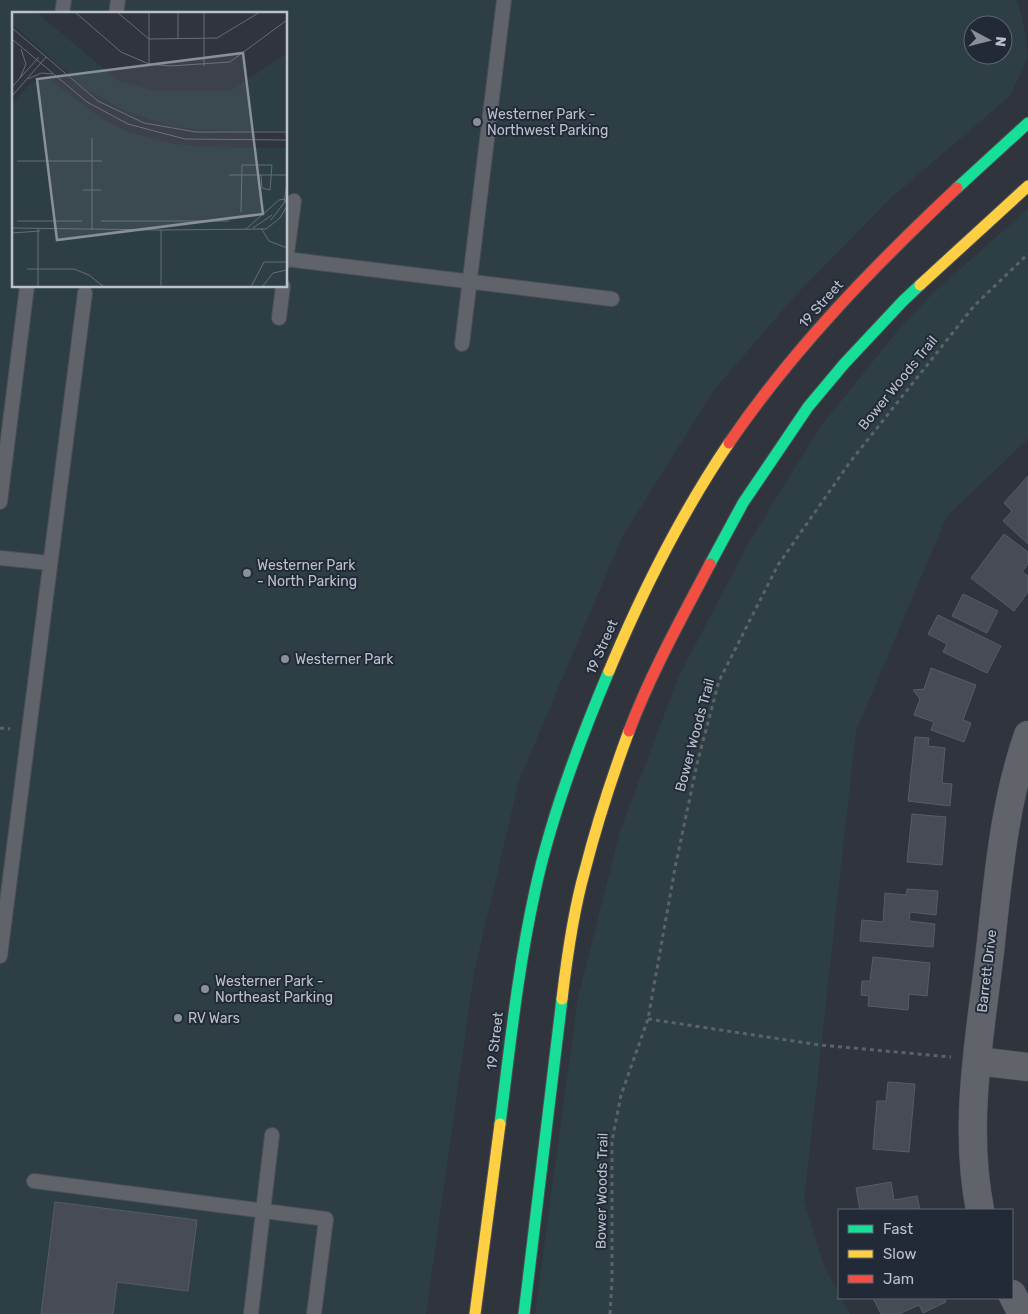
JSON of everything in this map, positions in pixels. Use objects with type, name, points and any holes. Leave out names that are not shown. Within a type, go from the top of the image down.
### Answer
[{"type":"main road","name":"19 Street","points":[[475,1314],[520,967],[535,887],[567,782],[602,684],[633,613],[671,539],[725,449],[779,374],[844,299],[933,210],[1028,122]]},
{"type":"main road","points":[[524,1314],[567,960],[584,872],[610,783],[639,705],[669,640],[743,503],[808,407],[844,364],[903,301],[1028,186]]},
{"type":"street","name":"Barrett Drive","points":[[980,1209],[973,1156],[972,1124],[977,1061],[1002,846],[1010,800],[1020,758],[1028,735]]},
{"type":"street","points":[[977,1061],[1028,1067]]},
{"type":"street","points":[[1013,1296],[1022,1314]]},
{"type":"lane","points":[[462,344],[504,0]]},
{"type":"lane","points":[[288,245],[294,201]]},
{"type":"lane","points":[[288,260],[612,299]]},
{"type":"lane","points":[[0,502],[27,288]]},
{"type":"lane","points":[[279,318],[283,288]]},
{"type":"lane","points":[[0,956],[85,293]]},
{"type":"lane","points":[[0,558],[50,563]]},
{"type":"lane","points":[[251,1314],[272,1135]]},
{"type":"lane","points":[[34,1181],[326,1219],[314,1314]]},
{"type":"path","name":"Bower Woods Trail","points":[[610,1314],[612,1281],[612,1141],[621,1095],[648,1019],[696,764],[719,681],[778,565],[850,462],[974,306],[1028,254]]},
{"type":"path","points":[[648,1019],[820,1045],[954,1057],[977,1061]]},
{"type":"shaded area","name":"Westerner Park","points":[[0,0],[1017,0],[1024,26],[1028,57],[1010,96],[892,197],[795,296],[714,390],[622,537],[519,781],[474,973],[426,1314],[0,1314]]},
{"type":"shaded area","points":[[1028,209],[1028,439],[947,516],[856,731],[804,1201],[824,1266],[838,1292],[838,1299],[842,1299],[850,1314],[535,1314],[578,997],[620,831],[679,676],[749,542],[821,426],[899,329],[934,292]]},
{"type":"building","points":[[1028,476],[1028,544],[1003,521],[1012,511],[1004,503]]},
{"type":"building","points":[[1004,534],[1028,552],[1028,564],[1022,572],[1028,576],[1028,592],[1014,611],[971,578]]},
{"type":"building","points":[[963,594],[998,611],[987,633],[952,616]]},
{"type":"building","points":[[938,615],[1001,646],[987,673],[943,652],[947,644],[928,634]]},
{"type":"building","points":[[931,668],[976,685],[963,720],[971,723],[964,742],[931,730],[934,722],[914,715],[920,699],[913,690],[924,689]]},
{"type":"building","points":[[915,737],[929,738],[928,746],[945,748],[942,783],[952,784],[950,806],[908,801]]},
{"type":"building","points":[[912,814],[946,817],[942,865],[907,862]]},
{"type":"building","points":[[907,889],[938,891],[936,915],[910,912],[909,921],[935,924],[933,947],[860,941],[862,920],[883,922],[885,893],[906,895]]},
{"type":"building","points":[[873,957],[930,963],[927,996],[909,994],[908,1010],[868,1006],[869,996],[861,995],[862,981],[870,981]]},
{"type":"building","points":[[888,1082],[915,1084],[909,1152],[873,1149],[877,1101],[886,1101]]},
{"type":"building","points":[[891,1182],[894,1200],[917,1196],[920,1209],[860,1209],[856,1188]]},
{"type":"building","points":[[55,1202],[197,1220],[188,1291],[117,1282],[113,1314],[41,1314]]},
{"type":"building","points":[[874,1299],[944,1299],[946,1302],[923,1313],[919,1305],[899,1314],[881,1314]]},
{"type":"traffic: fast","points":[[957,188],[1028,123]]},
{"type":"traffic: fast","points":[[710,564],[743,503],[808,407],[844,364],[920,285]]},
{"type":"traffic: fast","points":[[500,1124],[519,978],[529,920],[542,863],[567,780],[609,671]]},
{"type":"traffic: fast","points":[[524,1314],[562,999]]},
{"type":"traffic: slow","points":[[920,285],[1028,186]]},
{"type":"traffic: slow","points":[[609,671],[663,554],[711,470],[729,443]]},
{"type":"traffic: slow","points":[[562,999],[577,902],[600,817],[629,731]]},
{"type":"traffic: slow","points":[[475,1314],[500,1124]]},
{"type":"traffic: jam","points":[[729,443],[780,374],[808,341],[865,278],[957,188]]},
{"type":"traffic: jam","points":[[629,731],[657,667],[710,564]]},
{"type":"place","name":"Westerner Park - Northwest Parking","points":[[477,122]]},
{"type":"place","name":"Westerner Park - North Parking","points":[[247,573]]},
{"type":"place","name":"Westerner Park","points":[[285,659]]},
{"type":"place","name":"Westerner Park - Northeast Parking","points":[[205,989]]},
{"type":"place","name":"RV Wars","points":[[178,1018]]}]
